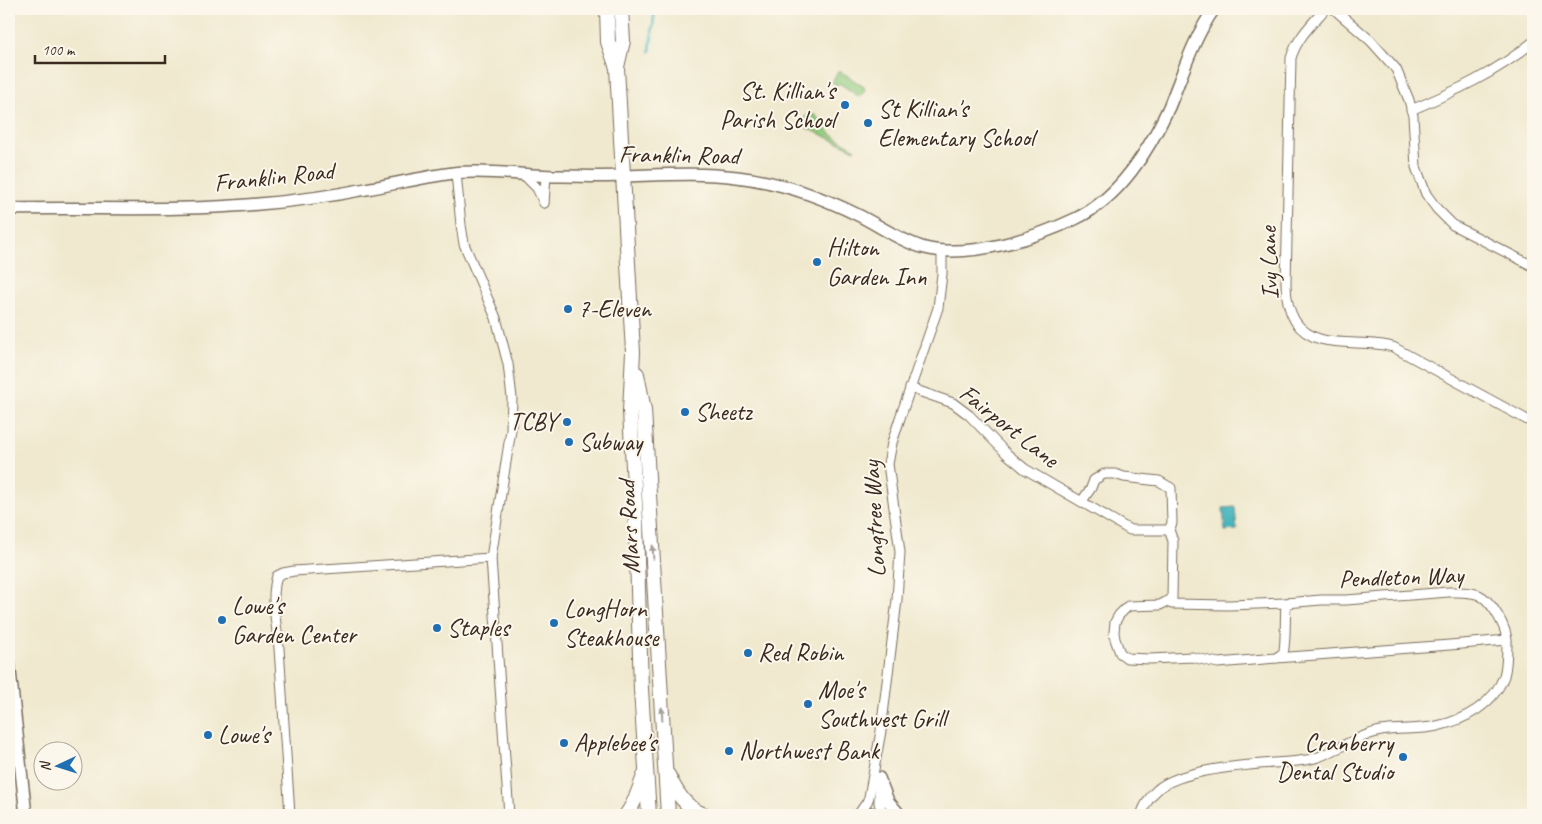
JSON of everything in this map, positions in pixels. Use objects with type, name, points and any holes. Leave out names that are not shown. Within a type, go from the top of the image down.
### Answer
[{"type":"main road","name":"Mars Road","points":[[606,9],[608,42],[617,68],[624,176],[633,356],[630,412],[636,522],[641,689],[649,815]]},
{"type":"main road","name":"Mars Road","points":[[617,68],[623,41],[621,9]]},
{"type":"main road","name":"Mars Road","points":[[633,356],[644,410],[668,815]]},
{"type":"main road","points":[[626,815],[635,800],[646,770]]},
{"type":"main road","points":[[665,770],[682,800],[696,811],[705,815]]},
{"type":"street","points":[[9,20],[10,9]]},
{"type":"street","name":"Franklin Road","points":[[9,208],[180,208],[256,205],[307,199],[456,173],[546,176],[701,174],[760,180],[791,187],[839,206],[921,247],[942,251],[965,251],[998,245],[1049,231],[1080,217],[1103,201],[1124,180],[1154,134],[1168,107],[1194,43],[1214,9]]},
{"type":"street","name":"Ivy Lane","points":[[1324,9],[1300,38],[1290,58],[1286,284],[1290,312],[1301,330],[1315,338],[1335,342],[1385,344],[1393,347],[1533,423]]},
{"type":"street","points":[[1334,9],[1371,41],[1396,69],[1411,110],[1416,167],[1426,194],[1437,209],[1453,225],[1533,266]]},
{"type":"street","points":[[1411,110],[1464,87],[1513,58],[1533,42]]},
{"type":"street","points":[[456,173],[464,244],[496,318],[508,364],[512,398],[511,430],[491,558],[508,815]]},
{"type":"street","points":[[524,175],[537,188],[544,203],[546,176]]},
{"type":"street","name":"Longtree Way","points":[[881,731],[897,600],[900,552],[888,464],[892,443],[938,308],[942,274],[942,251]]},
{"type":"street","name":"Fairport Lane","points":[[910,388],[953,404],[968,415],[1025,469],[1130,530],[1169,530]]},
{"type":"street","points":[[1082,501],[1094,480],[1104,474],[1159,481],[1171,488],[1172,523],[1169,530],[1173,540],[1172,599],[1160,605],[1128,606],[1119,615],[1115,622],[1115,639],[1120,653],[1128,658],[1150,660],[1192,657],[1218,663],[1507,640]]},
{"type":"street","points":[[290,815],[274,600],[277,576],[294,571],[491,558]]},
{"type":"street","name":"Pendleton Way","points":[[1141,815],[1158,789],[1177,778],[1244,765],[1298,762],[1315,758],[1379,731],[1436,727],[1455,721],[1474,712],[1486,703],[1504,676],[1506,660],[1507,640],[1502,624],[1490,604],[1479,595],[1449,592],[1213,606],[1166,602]]},
{"type":"street","points":[[1276,658],[1283,652],[1285,644],[1286,603]]},
{"type":"street","points":[[9,662],[26,815]]},
{"type":"street","points":[[881,731],[879,804],[883,815]]},
{"type":"street","points":[[858,815],[869,797],[881,731]]},
{"type":"street","points":[[879,778],[888,801],[900,815]]},
{"type":"street","points":[[508,804],[513,815]]},
{"type":"street","points":[[858,815],[869,813],[877,815]]},
{"type":"green space","points":[[838,71],[864,87],[865,90],[860,97],[839,83],[837,85],[832,82]]},
{"type":"green space","points":[[812,114],[820,120],[831,134],[856,149],[807,128],[804,119]]},
{"type":"water","points":[[1235,507],[1237,530],[1225,531],[1223,508]]},
{"type":"waterway","points":[[650,51],[655,9]]},
{"type":"place","name":"St. Killian's Parish School","points":[[845,105]]},
{"type":"place","name":"St Killian's Elementary School","points":[[868,123]]},
{"type":"place","name":"Hilton Garden Inn","points":[[817,262]]},
{"type":"place","name":"7-Eleven","points":[[568,309]]},
{"type":"place","name":"Sheetz","points":[[685,412]]},
{"type":"place","name":"TCBY","points":[[567,422]]},
{"type":"place","name":"Subway","points":[[569,442]]},
{"type":"place","name":"Lowe's Garden Center","points":[[222,620]]},
{"type":"place","name":"LongHorn Steakhouse","points":[[554,623]]},
{"type":"place","name":"Staples","points":[[437,628]]},
{"type":"place","name":"Red Robin","points":[[748,653]]},
{"type":"place","name":"Moe's Southwest Grill","points":[[808,704]]},
{"type":"place","name":"Lowe's","points":[[208,735]]},
{"type":"place","name":"Applebee's","points":[[564,743]]},
{"type":"place","name":"Northwest Bank","points":[[729,751]]},
{"type":"place","name":"Cranberry Dental Studio","points":[[1403,757]]}]
